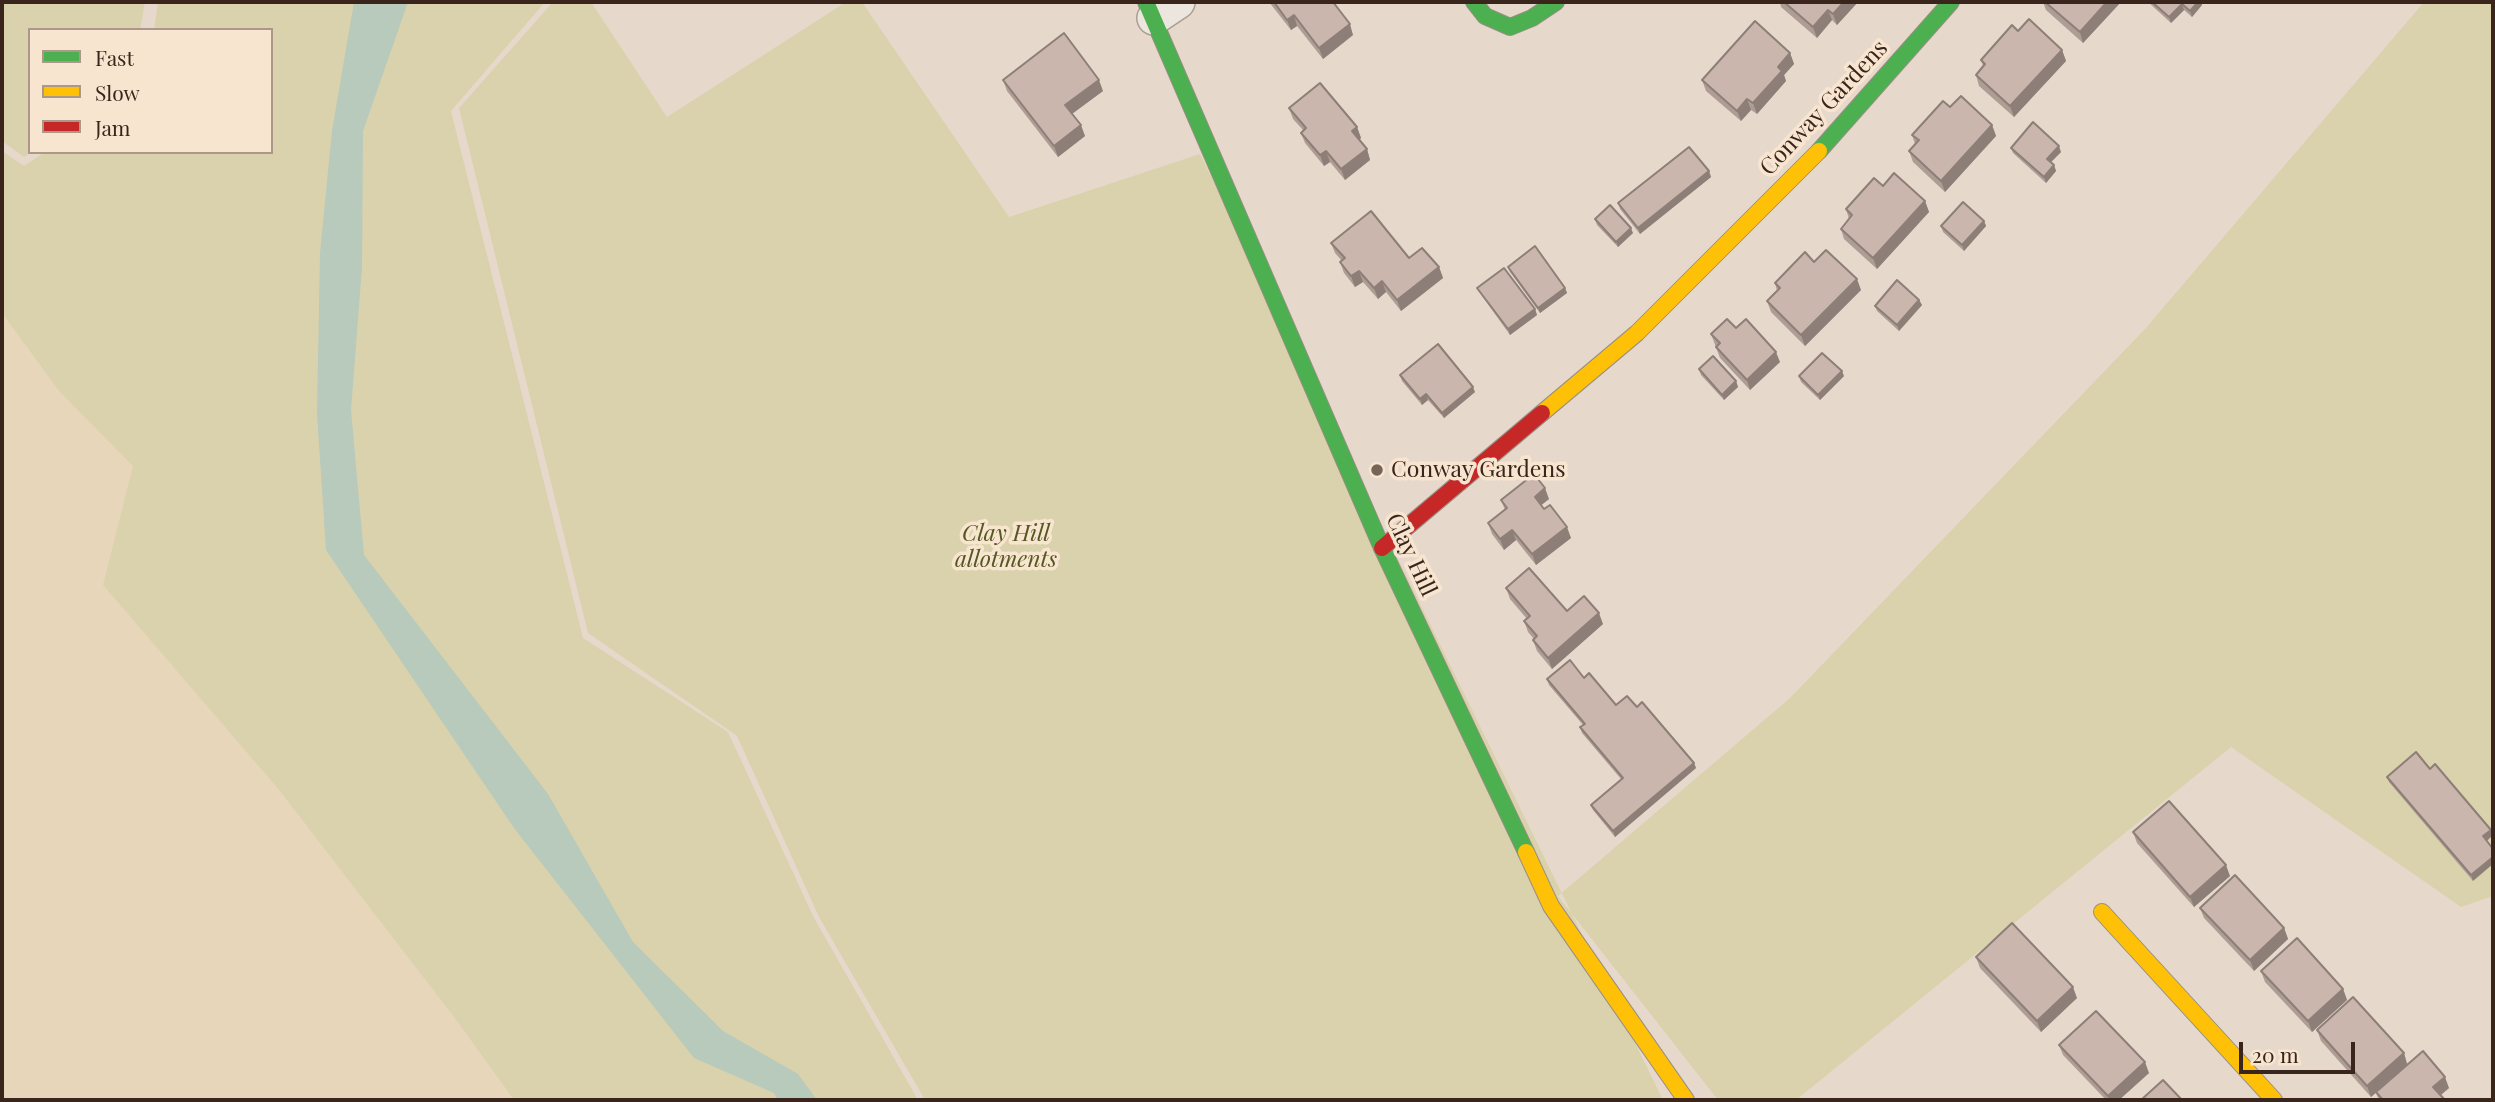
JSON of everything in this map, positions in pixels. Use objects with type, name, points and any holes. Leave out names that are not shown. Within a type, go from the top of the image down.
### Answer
[{"type":"street","points":[[1474,2],[1486,16],[1510,27],[1532,18],[1556,2]]},
{"type":"street","name":"Conway Gardens","points":[[1382,548],[1637,333],[1833,137],[1951,2]]},
{"type":"street","name":"Clay Hill","points":[[1159,7],[1382,548],[1551,906],[1686,1100]]},
{"type":"street","points":[[2102,912],[2274,1100]]},
{"type":"shaded area","points":[[354,2],[408,2],[363,131],[362,267],[351,410],[364,555],[548,794],[633,942],[723,1031],[798,1074],[817,1100],[778,1100],[774,1093],[694,1058],[514,828],[326,550],[317,413],[320,253],[332,131]]},
{"type":"shaded area","points":[[2,313],[59,391],[134,466],[103,585],[279,790],[454,1017],[514,1100],[2,1100]]},
{"type":"green space","points":[[2,2],[145,2],[140,28],[28,28],[28,154],[24,157],[2,141]]},
{"type":"green space","points":[[158,2],[545,2],[451,111],[583,638],[728,732],[814,918],[918,1100],[514,1100],[454,1017],[279,790],[103,585],[133,466],[59,391],[2,313],[2,151],[24,166],[42,154],[273,154],[273,28],[154,28]]},
{"type":"green space","name":"Clay Hill allotments","points":[[553,2],[591,2],[667,117],[846,2],[862,2],[1009,217],[1200,154],[1663,1100],[925,1100],[819,917],[737,736],[588,633],[459,108]]},
{"type":"green space","points":[[2424,2],[2493,2],[2493,896],[2461,907],[2231,747],[1796,1100],[1718,1100],[1558,896],[1790,698],[2145,329]]},
{"type":"building","points":[[1274,2],[1333,2],[1350,24],[1319,48],[1294,15],[1287,20]]},
{"type":"building","points":[[1784,2],[1844,2],[1833,14],[1828,10],[1813,27]]},
{"type":"building","points":[[2045,2],[2107,2],[2080,32]]},
{"type":"building","points":[[2152,2],[2198,2],[2190,11],[2182,4],[2169,17]]},
{"type":"building","points":[[2029,19],[2062,50],[2010,106],[1976,75],[1985,64],[1981,60],[2012,25],[2018,31]]},
{"type":"building","points":[[1755,21],[1790,53],[1778,67],[1782,71],[1753,103],[1747,99],[1737,111],[1702,80]]},
{"type":"building","points":[[1064,33],[1099,80],[1065,105],[1081,125],[1054,146],[1003,80]]},
{"type":"building","points":[[1320,83],[1357,127],[1352,131],[1367,149],[1341,169],[1326,151],[1320,155],[1301,133],[1306,128],[1289,108]]},
{"type":"building","points":[[1961,96],[1992,125],[1941,181],[1909,151],[1919,140],[1912,135],[1943,101],[1950,107]]},
{"type":"building","points":[[2033,122],[2059,146],[2047,159],[2054,165],[2044,177],[2011,148]]},
{"type":"building","points":[[1689,147],[1709,171],[1638,228],[1618,203]]},
{"type":"building","points":[[1894,173],[1925,201],[1873,258],[1841,229],[1852,215],[1846,209],[1874,178],[1883,186]]},
{"type":"building","points":[[1963,202],[1984,221],[1962,245],[1941,226]]},
{"type":"building","points":[[1610,205],[1631,228],[1616,242],[1595,219]]},
{"type":"building","points":[[1371,211],[1409,258],[1422,248],[1439,267],[1397,300],[1382,281],[1374,288],[1359,271],[1351,276],[1340,262],[1345,258],[1331,243]]},
{"type":"building","points":[[1535,246],[1565,288],[1538,308],[1508,267]]},
{"type":"building","points":[[1826,250],[1857,279],[1801,335],[1767,301],[1780,288],[1775,283],[1805,252],[1814,262]]},
{"type":"building","points":[[1504,268],[1535,309],[1508,329],[1477,288]]},
{"type":"building","points":[[1897,280],[1919,300],[1897,325],[1875,306]]},
{"type":"building","points":[[1727,319],[1736,328],[1746,319],[1776,352],[1747,380],[1716,347],[1720,343],[1711,334]]},
{"type":"building","points":[[1438,344],[1473,387],[1442,413],[1426,394],[1420,399],[1400,375]]},
{"type":"building","points":[[1822,353],[1842,371],[1818,395],[1799,376]]},
{"type":"building","points":[[1713,356],[1736,381],[1722,395],[1699,369]]},
{"type":"building","points":[[1534,474],[1545,488],[1535,497],[1544,509],[1550,505],[1567,527],[1532,554],[1512,530],[1500,539],[1488,523],[1507,508],[1501,500]]},
{"type":"building","points":[[1529,568],[1567,611],[1584,596],[1599,613],[1548,658],[1533,640],[1537,636],[1524,621],[1530,616],[1506,588]]},
{"type":"building","points":[[1570,660],[1584,678],[1589,673],[1616,705],[1627,696],[1637,707],[1642,702],[1694,763],[1613,831],[1591,805],[1623,778],[1580,727],[1585,724],[1547,679]]},
{"type":"building","points":[[2416,752],[2430,769],[2435,764],[2491,830],[2483,836],[2493,849],[2493,857],[2471,875],[2387,777]]},
{"type":"building","points":[[2169,801],[2226,865],[2190,897],[2133,832]]},
{"type":"building","points":[[2235,875],[2284,928],[2250,960],[2200,908]]},
{"type":"building","points":[[2012,923],[2073,987],[2037,1021],[1976,957]]},
{"type":"building","points":[[2297,938],[2343,989],[2308,1021],[2261,971]]},
{"type":"building","points":[[2353,997],[2404,1053],[2367,1086],[2317,1030]]},
{"type":"building","points":[[2096,1011],[2145,1062],[2108,1096],[2059,1045]]},
{"type":"building","points":[[2423,1051],[2445,1077],[2433,1087],[2445,1100],[2383,1100],[2376,1092]]},
{"type":"building","points":[[2163,1080],[2182,1100],[2141,1100]]},
{"type":"traffic: fast","points":[[1146,2],[1382,548],[1526,852]]},
{"type":"traffic: fast","points":[[1474,2],[1485,16],[1510,27],[1532,18],[1556,2]]},
{"type":"traffic: fast","points":[[1819,151],[1951,2]]},
{"type":"traffic: slow","points":[[1542,413],[1637,333],[1819,151]]},
{"type":"traffic: slow","points":[[1526,852],[1551,906],[1686,1100]]},
{"type":"traffic: slow","points":[[2102,912],[2274,1100]]},
{"type":"traffic: jam","points":[[1382,548],[1542,413]]},
{"type":"place","name":"Conway Gardens","points":[[1377,470]]}]
